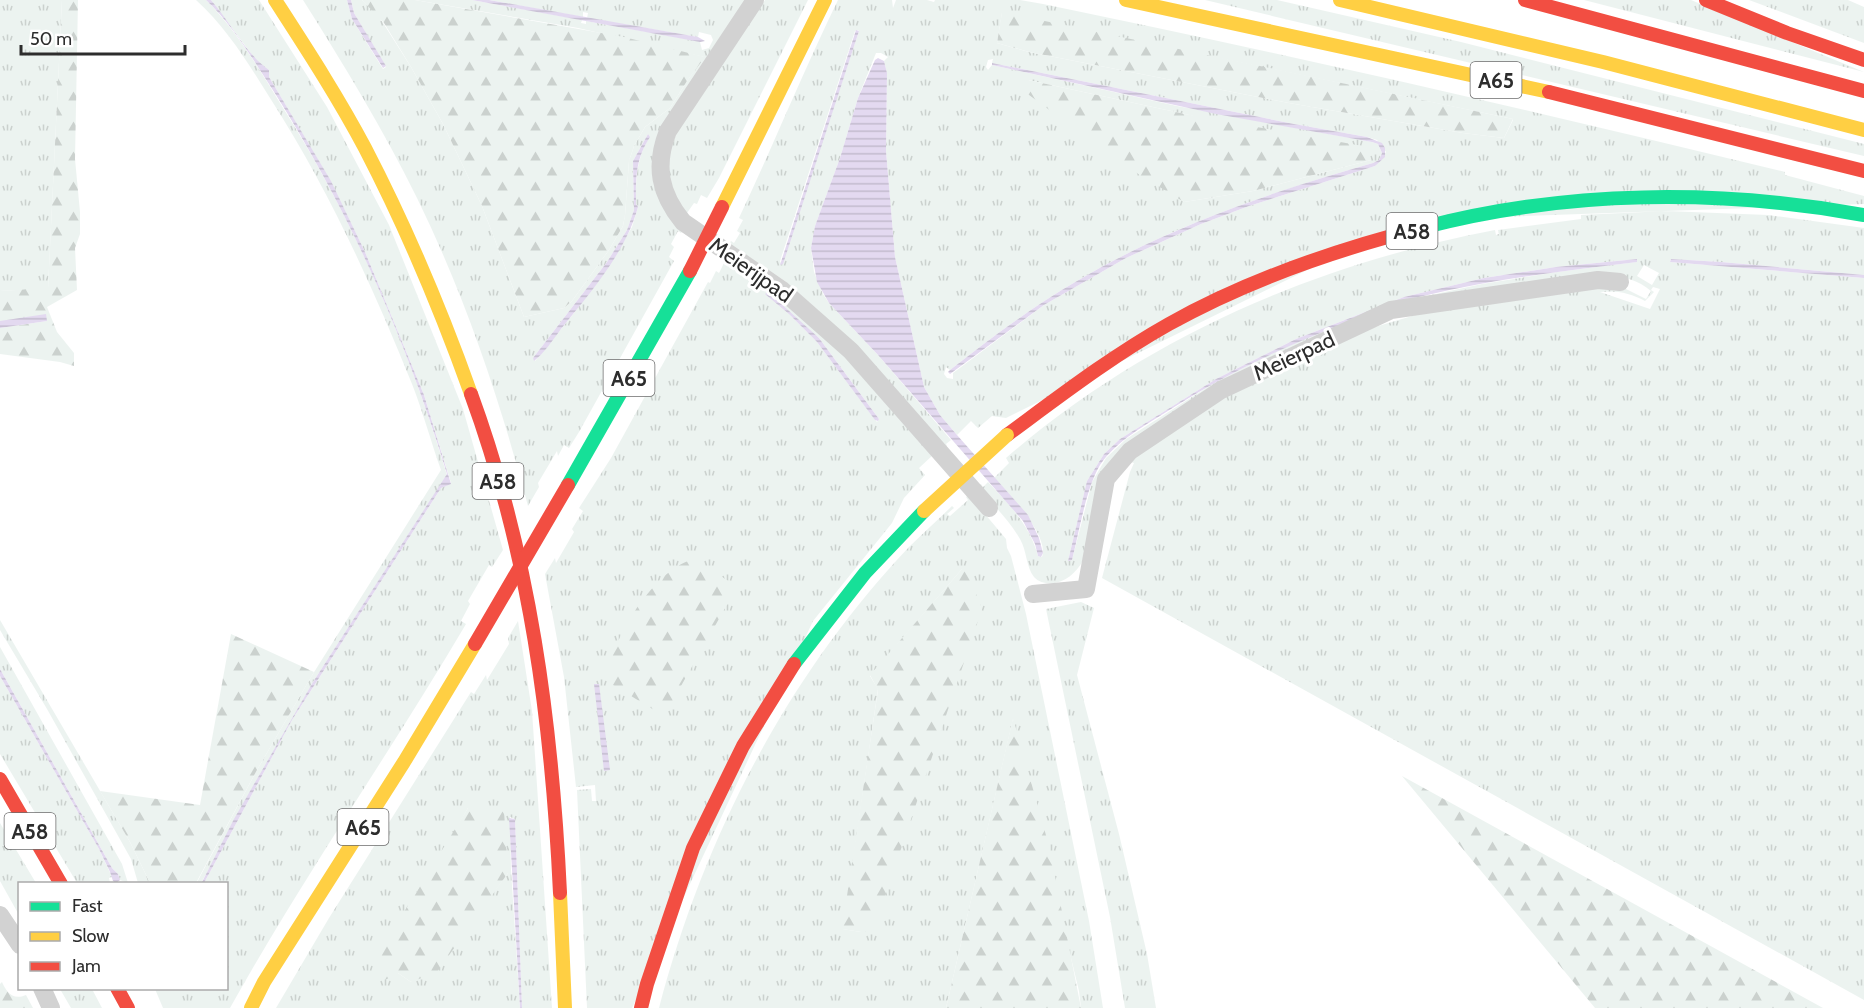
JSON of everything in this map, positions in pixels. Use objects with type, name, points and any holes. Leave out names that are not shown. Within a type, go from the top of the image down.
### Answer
[{"type":"highway","name":"A58","points":[[275,0],[311,56],[375,168],[431,284],[478,412],[508,514],[526,584],[540,666],[555,787],[566,1008]]},
{"type":"highway","name":"A65","points":[[250,1008],[270,972],[404,762],[568,485],[690,271],[825,0]]},
{"type":"highway","name":"A65","points":[[1126,0],[1434,66],[1751,141],[1864,171]]},
{"type":"highway","name":"A65","points":[[1340,0],[1438,21],[1755,100],[1864,130]]},
{"type":"highway","points":[[1525,0],[1864,91]]},
{"type":"highway","points":[[1706,0],[1787,33],[1864,60]]},
{"type":"highway","name":"A58","points":[[642,1008],[647,984],[693,848],[742,746],[789,671],[865,573],[924,511],[1007,435],[1085,377],[1170,324],[1259,281],[1345,250],[1437,223],[1518,207],[1591,200],[1680,196],[1757,200],[1864,215]]},
{"type":"highway","name":"A58","points":[[0,778],[60,882]]},
{"type":"highway","points":[[118,990],[128,1008]]},
{"type":"street","name":"Meierijpad","points":[[755,0],[668,131],[661,148],[660,167],[663,185],[671,207],[683,222],[782,290],[843,343],[989,508]]},
{"type":"street","name":"Meierpad","points":[[1033,594],[1086,589],[1106,479],[1130,451],[1221,390],[1391,310],[1598,280],[1620,282]]},
{"type":"street","points":[[0,915],[18,942]]},
{"type":"street","points":[[43,990],[51,1008]]},
{"type":"green space","points":[[0,0],[62,0],[48,289],[0,291]]},
{"type":"green space","points":[[62,0],[78,0],[75,159],[80,234],[75,248],[77,290],[47,307],[57,332],[74,353],[74,366],[0,354],[0,328],[47,321],[0,321],[0,291],[48,288]]},
{"type":"green space","points":[[196,0],[206,0],[246,49],[307,147],[355,237],[415,378],[447,475],[313,682],[202,882],[197,882],[257,770],[311,677],[441,470],[397,347],[330,202],[291,132],[245,59]]},
{"type":"green space","points":[[211,0],[259,0],[327,107],[389,225],[463,409],[503,550],[492,567],[489,565],[468,601],[470,604],[461,621],[466,624],[287,911],[230,1008],[163,1008],[155,990],[228,990],[228,882],[205,882],[292,720],[441,488],[451,483],[424,395],[365,252],[331,182],[269,77],[269,70],[258,63]]},
{"type":"green space","points":[[303,0],[347,0],[352,19],[383,69],[386,67],[354,13],[351,0],[362,0],[378,15],[443,124],[482,206],[524,317],[564,308],[572,301],[609,250],[623,226],[629,161],[634,146],[645,127],[670,108],[704,57],[578,28],[415,0],[472,0],[582,20],[581,23],[586,24],[586,21],[697,41],[700,42],[702,50],[709,48],[713,40],[711,35],[699,32],[698,37],[587,18],[588,13],[583,12],[583,17],[489,0],[751,0],[657,155],[684,229],[681,233],[678,231],[671,244],[674,247],[669,257],[674,261],[579,432],[569,448],[564,445],[558,456],[557,451],[538,483],[539,487],[528,506],[506,427],[451,273],[391,147]],"holes":[[[648,134],[649,137],[641,154],[636,186],[638,207],[632,227],[615,256],[574,313],[535,361],[533,358],[607,262],[627,230],[634,210],[633,161]]]},
{"type":"green space","points":[[362,0],[415,0],[624,37],[705,57],[670,108],[645,127],[634,146],[629,161],[623,226],[609,250],[572,301],[564,308],[524,317],[482,206],[443,124],[384,23]]},
{"type":"green space","points":[[765,0],[808,0],[719,178],[707,198],[701,195],[697,204],[694,203],[687,213],[689,218],[668,184],[669,152],[682,120]]},
{"type":"green space","points":[[838,0],[892,0],[893,8],[896,0],[934,2],[935,0],[1020,0],[1322,64],[1785,172],[1785,175],[1864,196],[1864,204],[1409,220],[1006,418],[992,416],[978,428],[971,421],[957,435],[940,415],[924,387],[895,257],[886,151],[887,73],[884,61],[888,57],[876,53],[858,98],[840,158],[815,226],[811,248],[814,272],[829,303],[878,355],[951,440],[946,444],[944,450],[821,313],[785,281],[729,244],[731,241],[734,243],[740,233],[737,231],[743,220],[739,218]],"holes":[[[1002,13],[1513,120],[1504,138],[1463,133],[1289,103],[1029,52],[997,43]],[[855,31],[859,31],[781,265],[780,261]],[[993,59],[992,63],[1367,137],[1377,140],[1386,152],[1375,166],[1249,206],[1201,224],[1126,258],[1044,305],[953,373],[953,379],[947,378],[944,374],[946,367],[950,370],[1028,312],[1112,262],[1147,244],[1221,213],[1297,186],[1373,163],[1379,160],[1382,153],[1378,144],[1372,142],[1177,106],[992,65],[988,70],[986,67],[988,60]],[[1028,80],[1185,114],[1371,160],[1253,191],[1184,202]]]},
{"type":"green space","points":[[1205,0],[1277,0],[1461,42],[1864,144],[1864,156]]},
{"type":"green space","points":[[1584,0],[1691,0],[1864,72]]},
{"type":"green space","points":[[1749,0],[1848,0],[1864,7],[1864,43]]},
{"type":"green space","points":[[1002,12],[1513,119],[1504,138],[1463,133],[1289,103],[1029,52],[997,43]]},
{"type":"green space","points":[[1028,80],[1185,114],[1368,147],[1371,160],[1253,191],[1184,202],[1127,167],[1025,92]]},
{"type":"green space","points":[[1666,211],[1768,215],[1864,228],[1864,275],[1721,262],[1671,259],[1670,262],[1864,278],[1864,1000],[1102,578],[1134,463],[1127,459],[1192,414],[1247,383],[1305,355],[1375,327],[1422,313],[1470,303],[1608,287],[1626,289],[1646,299],[1651,291],[1636,281],[1607,276],[1508,287],[1434,300],[1337,330],[1262,363],[1191,403],[1127,445],[1114,459],[1106,478],[1083,561],[1072,575],[1055,583],[1044,583],[1034,577],[1016,532],[977,487],[981,484],[983,487],[988,482],[1004,498],[1030,534],[1038,556],[1042,557],[1043,548],[1034,527],[994,478],[1009,463],[1006,458],[1059,415],[1115,377],[1174,342],[1298,285],[1362,263],[1428,245],[1495,230],[1496,235],[1499,234],[1498,230],[1581,219],[1581,215]],"holes":[[[1637,259],[1636,262],[1482,284],[1403,301],[1295,342],[1217,381],[1126,439],[1106,458],[1092,482],[1072,560],[1068,561],[1087,481],[1104,454],[1120,439],[1216,379],[1296,339],[1404,297],[1484,278],[1556,267]],[[1644,265],[1659,273],[1652,285],[1637,276]],[[1653,287],[1660,289],[1650,309],[1600,292],[1623,293],[1645,301],[1654,292],[1651,290]]]},
{"type":"green space","points":[[724,255],[826,335],[933,455],[919,468],[925,475],[904,498],[892,523],[813,621],[632,1008],[587,1008],[577,790],[591,789],[592,801],[596,801],[595,785],[576,787],[564,677],[545,574],[555,558],[556,563],[574,532],[572,529],[583,511],[579,508],[611,458],[708,282],[710,283],[716,271],[719,273]],"holes":[[[790,315],[819,338],[879,419],[877,422],[817,342]]]},
{"type":"green space","points":[[969,495],[1006,539],[1011,556],[1026,614],[1089,921],[1103,1008],[1081,1008],[1079,991],[1013,719],[946,1008],[659,1008],[700,882],[755,762],[788,704],[825,649],[865,597],[909,547],[952,506],[954,508],[947,514],[950,516],[968,500],[966,497]],"holes":[[[962,569],[861,932],[843,929],[878,689],[870,676]]]},
{"type":"green space","points":[[688,561],[706,566],[737,587],[664,716],[608,682],[610,666],[624,630],[646,595],[660,580]]},
{"type":"green space","points":[[966,568],[982,609],[879,914],[872,931],[842,929],[878,690],[870,675],[962,569]]},
{"type":"green space","points":[[1081,602],[1094,608],[1077,675],[1119,834],[1147,954],[1156,1008],[1125,1008],[1110,917],[1046,609]]},
{"type":"green space","points":[[0,620],[130,842],[150,882],[138,882],[131,859],[0,630]]},
{"type":"green space","points":[[518,621],[532,711],[552,1008],[522,1008],[515,819],[510,817],[520,1008],[276,1008],[329,918],[471,692],[474,694],[486,675],[487,680],[509,644],[508,638]],"holes":[[[468,808],[508,873],[478,913],[411,982],[398,973],[440,857]]]},
{"type":"green space","points":[[231,634],[314,672],[257,770],[197,882],[150,882],[130,842],[100,791],[200,805]]},
{"type":"green space","points":[[0,647],[122,864],[128,882],[120,880],[112,868],[0,669]]},
{"type":"green space","points":[[0,676],[99,849],[112,877],[109,878],[110,882],[76,882],[0,754]]},
{"type":"green space","points":[[1013,718],[1049,846],[1081,1008],[946,1008]]},
{"type":"green space","points":[[1402,776],[1823,1008],[1595,1008]]},
{"type":"green space","points":[[468,808],[504,811],[508,873],[437,972],[411,982],[398,973],[385,980],[375,959]]},
{"type":"green space","points":[[0,823],[35,882],[18,882],[18,913],[0,881]]},
{"type":"green space","points":[[2,982],[13,996],[26,995],[33,1008],[0,1008],[0,984]]},
{"type":"green space","points":[[61,990],[93,990],[102,1008],[71,1008]]},
{"type":"shaded area","points":[[206,0],[211,0],[245,46],[269,70],[269,77],[331,181],[365,252],[424,395],[451,484],[441,488],[292,720],[205,882],[202,882],[234,819],[313,682],[447,474],[414,375],[352,232],[328,185],[276,95],[235,33]]},
{"type":"shaded area","points":[[347,0],[351,0],[354,13],[386,66],[383,68],[352,19]]},
{"type":"shaded area","points":[[472,0],[489,0],[698,37],[705,41],[700,42]]},
{"type":"shaded area","points":[[856,30],[859,31],[783,264],[780,265]]},
{"type":"shaded area","points":[[878,58],[884,61],[887,73],[886,151],[895,257],[924,387],[940,415],[1028,515],[1039,538],[1043,553],[1041,557],[1038,556],[1035,544],[1023,521],[878,355],[829,303],[817,282],[811,248],[815,226],[840,158],[858,98]]},
{"type":"shaded area","points":[[992,63],[1367,137],[1382,143],[1385,148],[1385,157],[1375,166],[1249,206],[1201,224],[1126,258],[1044,305],[950,374],[948,372],[950,370],[1028,312],[1060,291],[1147,244],[1259,199],[1373,163],[1379,160],[1382,153],[1378,144],[1372,142],[1216,114],[992,65]]},
{"type":"shaded area","points":[[648,134],[650,137],[641,154],[637,169],[636,204],[638,207],[625,240],[595,286],[534,361],[533,358],[607,262],[627,230],[634,210],[633,161]]},
{"type":"shaded area","points":[[1637,259],[1637,262],[1491,282],[1404,301],[1303,340],[1236,372],[1142,427],[1107,456],[1095,475],[1083,511],[1072,560],[1068,561],[1087,481],[1104,454],[1120,439],[1216,379],[1296,339],[1404,297],[1484,278],[1556,267]]},
{"type":"shaded area","points":[[1671,259],[1864,275],[1864,278],[1670,262]]},
{"type":"shaded area","points":[[768,292],[819,338],[879,419],[878,421],[817,342],[765,294]]},
{"type":"shaded area","points":[[46,314],[47,321],[0,328],[0,321]]},
{"type":"shaded area","points":[[0,669],[112,868],[118,874],[120,880],[117,882],[113,881],[99,849],[0,676]]},
{"type":"shaded area","points":[[594,684],[599,684],[610,770],[604,771]]},
{"type":"shaded area","points":[[509,818],[515,819],[522,1008],[520,1008]]},
{"type":"traffic: fast","points":[[1425,227],[1533,206],[1644,197],[1755,201],[1864,215]]},
{"type":"traffic: fast","points":[[568,485],[690,271]]},
{"type":"traffic: fast","points":[[794,664],[865,573],[924,511]]},
{"type":"traffic: slow","points":[[275,0],[344,110],[395,208],[448,331],[471,394]]},
{"type":"traffic: slow","points":[[722,207],[825,0]]},
{"type":"traffic: slow","points":[[1126,0],[1549,92]]},
{"type":"traffic: slow","points":[[1340,0],[1603,62],[1864,130]]},
{"type":"traffic: slow","points":[[924,511],[1007,435]]},
{"type":"traffic: slow","points":[[251,1008],[264,982],[404,762],[475,644]]},
{"type":"traffic: slow","points":[[560,893],[565,1008]]},
{"type":"traffic: jam","points":[[1525,0],[1864,91]]},
{"type":"traffic: jam","points":[[1706,0],[1787,33],[1864,60]]},
{"type":"traffic: jam","points":[[1549,92],[1864,171]]},
{"type":"traffic: jam","points":[[690,271],[722,207]]},
{"type":"traffic: jam","points":[[1007,435],[1127,349],[1199,308],[1294,267],[1359,245],[1425,227]]},
{"type":"traffic: jam","points":[[471,394],[509,516],[535,640],[551,766],[560,893]]},
{"type":"traffic: jam","points":[[475,644],[568,485]]},
{"type":"traffic: jam","points":[[641,1008],[693,848],[743,746],[794,664]]},
{"type":"traffic: jam","points":[[0,779],[60,882]]},
{"type":"traffic: jam","points":[[118,990],[128,1008]]}]
